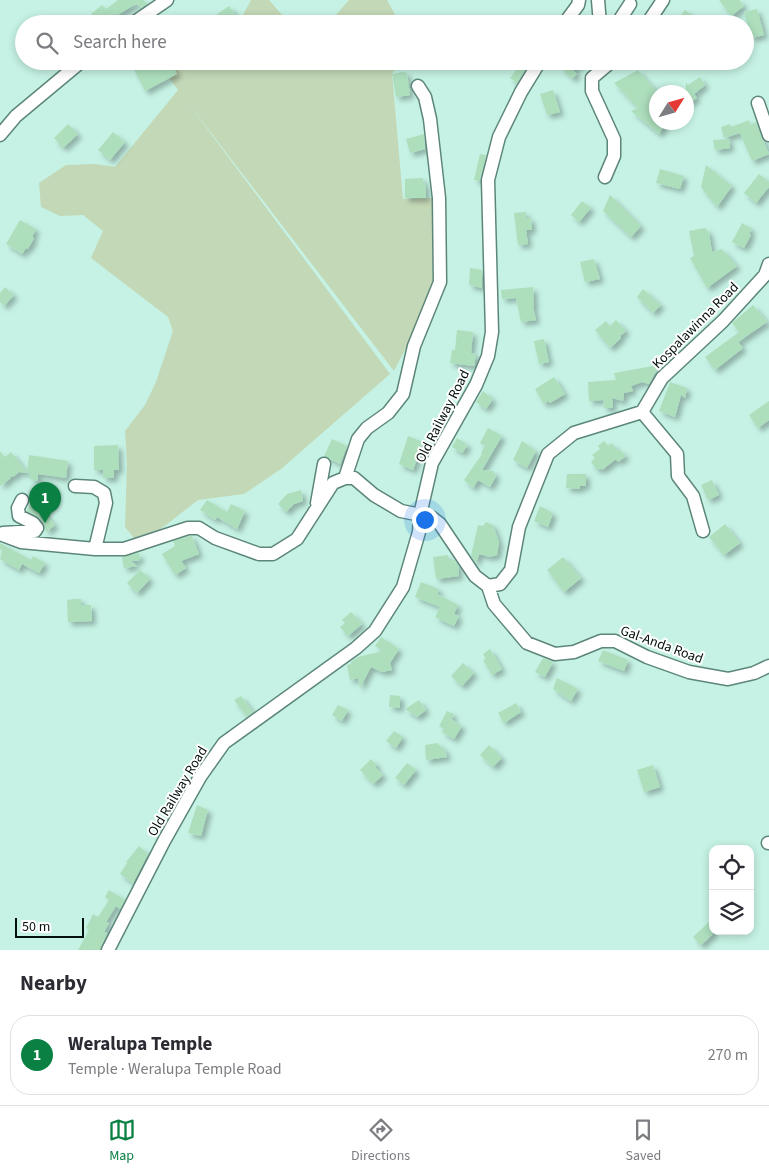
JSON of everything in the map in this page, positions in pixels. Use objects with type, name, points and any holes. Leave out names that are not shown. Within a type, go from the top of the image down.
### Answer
[{"type":"street","points":[[145,15],[167,0]]},
{"type":"street","points":[[570,15],[579,0]]},
{"type":"street","points":[[598,0],[599,15]]},
{"type":"street","points":[[653,15],[662,0]]},
{"type":"street","points":[[623,15],[630,4]]},
{"type":"street","points":[[0,135],[16,116],[71,70]]},
{"type":"street","name":"Old Railway Road","points":[[108,950],[164,841],[200,777],[224,743],[356,648],[375,631],[403,587],[419,532],[420,516],[432,463],[476,385],[488,356],[492,332],[488,180],[499,138],[521,92],[534,70]]},
{"type":"street","points":[[601,70],[592,78],[592,91],[614,139],[614,156],[605,177]]},
{"type":"street","points":[[345,478],[358,439],[366,428],[388,413],[403,394],[414,346],[440,282],[439,198],[430,119],[425,96],[418,86]]},
{"type":"street","points":[[758,103],[769,135]]},
{"type":"street","name":"Kospalawinna Road","points":[[642,412],[662,378],[723,321],[765,275],[769,264]]},
{"type":"street","points":[[0,534],[21,542],[95,549],[124,549],[188,528],[199,528],[215,538],[259,554],[273,554],[297,539],[333,483],[345,478],[354,478],[374,495],[401,511],[420,516],[431,516],[440,524],[475,576],[488,586],[500,584],[510,570],[519,527],[548,454],[574,433],[642,412],[677,454],[678,476],[693,496],[703,531]]},
{"type":"street","points":[[316,511],[324,464]]},
{"type":"street","points":[[75,486],[94,487],[104,493],[106,503],[95,549]]},
{"type":"street","points":[[0,534],[35,531],[37,528],[33,523],[19,516],[18,508],[22,500]]},
{"type":"street","name":"Gal-Anda Road","points":[[488,586],[494,604],[527,643],[555,654],[574,652],[601,641],[615,641],[647,657],[689,672],[728,679],[754,673],[769,666]]},
{"type":"green space","points":[[251,0],[269,0],[282,15],[243,15]]},
{"type":"green space","points":[[349,0],[387,0],[395,15],[336,15]]},
{"type":"green space","points":[[175,70],[395,70],[392,74],[403,199],[439,198],[440,282],[394,371],[185,99],[390,374],[281,469],[244,494],[198,500],[153,535],[134,538],[125,527],[127,464],[125,431],[145,405],[156,382],[173,331],[168,317],[91,258],[103,231],[83,215],[60,216],[41,207],[39,183],[66,165],[95,164],[115,167],[178,90],[169,78],[177,74]]},
{"type":"building","points":[[118,0],[144,0],[147,4],[141,8],[137,3],[118,15],[91,14],[102,5],[106,9]]},
{"type":"building","points":[[719,0],[739,0],[744,6],[730,15]]},
{"type":"building","points":[[229,6],[235,14],[234,15],[216,15]]},
{"type":"building","points":[[757,9],[764,35],[754,37],[754,15],[745,15],[744,12]]},
{"type":"building","points":[[685,10],[691,15],[681,15]]},
{"type":"building","points":[[134,70],[175,70],[177,74],[145,91]]},
{"type":"building","points":[[516,70],[525,70],[517,83],[510,78]]},
{"type":"building","points":[[564,70],[573,70],[577,74],[572,79]]},
{"type":"building","points":[[638,70],[651,85],[649,85],[649,126],[631,111],[638,108],[614,83]]},
{"type":"building","points":[[407,73],[410,95],[396,97],[392,74]]},
{"type":"building","points":[[700,77],[705,85],[694,94],[694,85],[688,85]]},
{"type":"building","points":[[553,90],[560,112],[547,115],[540,94]]},
{"type":"building","points":[[749,120],[750,125],[756,122],[769,154],[752,161],[740,133],[724,138],[721,127],[730,124],[731,127]]},
{"type":"building","points":[[68,124],[78,134],[63,148],[54,138]]},
{"type":"building","points":[[113,132],[125,142],[110,160],[98,150]]},
{"type":"building","points":[[424,134],[425,149],[410,153],[406,139]]},
{"type":"building","points":[[729,139],[730,148],[715,150],[713,140]]},
{"type":"building","points":[[480,154],[486,155],[480,181],[474,180]]},
{"type":"building","points":[[706,165],[732,186],[717,207],[701,187]]},
{"type":"building","points":[[660,169],[684,176],[680,189],[656,183]]},
{"type":"building","points":[[759,174],[769,182],[769,187],[756,203],[744,193]]},
{"type":"building","points":[[423,178],[426,198],[405,198],[405,179]]},
{"type":"building","points":[[610,195],[641,226],[631,237],[603,211]]},
{"type":"building","points":[[582,201],[591,208],[579,222],[571,215]]},
{"type":"building","points":[[526,212],[526,218],[531,218],[532,230],[526,230],[528,244],[518,245],[514,213]]},
{"type":"building","points":[[20,220],[36,229],[28,249],[26,248],[22,254],[6,244]]},
{"type":"building","points":[[742,223],[752,229],[744,248],[732,242]]},
{"type":"building","points":[[705,228],[709,233],[712,252],[722,249],[737,266],[707,288],[690,258],[694,256],[689,231]]},
{"type":"building","points":[[594,259],[600,279],[585,282],[580,262]]},
{"type":"building","points":[[470,268],[482,270],[482,288],[469,285]]},
{"type":"building","points":[[5,287],[14,295],[4,306],[0,302],[0,293]]},
{"type":"building","points":[[533,287],[533,306],[536,320],[521,322],[516,298],[502,299],[501,290]]},
{"type":"building","points":[[643,289],[661,305],[653,313],[637,297]]},
{"type":"building","points":[[753,305],[767,322],[738,342],[743,348],[715,370],[705,357],[739,332],[732,323]]},
{"type":"building","points":[[616,320],[626,331],[610,348],[595,330],[606,321],[610,326]]},
{"type":"building","points":[[457,330],[473,332],[471,353],[476,354],[474,366],[450,363],[452,350],[455,350]]},
{"type":"building","points":[[544,339],[549,362],[539,364],[534,341]]},
{"type":"building","points":[[653,366],[657,369],[649,384],[642,382],[631,386],[633,391],[624,393],[623,401],[612,398],[613,408],[604,408],[603,400],[589,401],[588,382],[616,380],[614,373]]},
{"type":"building","points":[[554,377],[565,394],[550,403],[548,401],[544,404],[535,389]]},
{"type":"building","points":[[670,382],[687,388],[685,398],[681,395],[675,417],[659,411]]},
{"type":"building","points":[[483,391],[493,399],[486,409],[476,402]]},
{"type":"building","points":[[769,401],[769,420],[758,428],[749,415]]},
{"type":"building","points":[[488,428],[502,436],[482,470],[493,471],[496,476],[490,487],[478,480],[473,488],[464,480],[482,454],[485,446],[480,443]]},
{"type":"building","points":[[408,436],[423,442],[413,470],[399,464]]},
{"type":"building","points":[[457,438],[468,445],[462,453],[452,447]]},
{"type":"building","points":[[332,439],[347,446],[340,464],[324,456]]},
{"type":"building","points":[[522,441],[536,451],[527,468],[513,460]]},
{"type":"building","points":[[604,441],[608,446],[612,443],[618,451],[620,450],[626,456],[618,462],[616,459],[602,470],[601,468],[597,470],[591,462],[595,458],[592,455],[600,449],[598,446]]},
{"type":"building","points":[[118,445],[119,470],[114,470],[114,478],[103,478],[103,470],[94,470],[94,446]]},
{"type":"building","points":[[0,451],[5,457],[11,452],[27,472],[29,455],[68,461],[66,478],[38,474],[38,481],[30,479],[31,473],[19,472],[13,477],[9,476],[11,478],[0,486]]},
{"type":"building","points":[[567,474],[586,474],[586,486],[580,486],[580,489],[566,488]]},
{"type":"building","points":[[712,480],[719,495],[708,500],[701,485]]},
{"type":"building","points":[[301,490],[303,501],[294,504],[286,512],[278,504],[287,494]]},
{"type":"building","points":[[35,492],[50,502],[44,512],[55,525],[46,532],[44,523],[27,511]]},
{"type":"building","points":[[207,500],[227,512],[231,504],[245,511],[237,529],[217,517],[215,520],[200,510]]},
{"type":"building","points":[[540,506],[553,513],[548,527],[534,521]]},
{"type":"building","points":[[486,522],[493,525],[499,542],[497,555],[490,557],[479,554],[476,563],[471,556],[478,525],[483,526]]},
{"type":"building","points":[[725,524],[740,543],[724,555],[709,537]]},
{"type":"building","points":[[192,536],[199,554],[181,561],[186,568],[175,575],[162,554],[175,546],[173,541]]},
{"type":"building","points":[[0,543],[31,560],[33,556],[45,563],[39,573],[22,564],[19,570],[0,559],[2,551]]},
{"type":"building","points":[[139,553],[140,560],[131,561],[137,566],[124,568],[122,557]]},
{"type":"building","points":[[448,555],[449,560],[454,560],[458,565],[459,576],[436,579],[433,557]]},
{"type":"building","points":[[563,557],[581,578],[564,592],[547,570]]},
{"type":"building","points":[[140,570],[150,579],[137,593],[127,583]]},
{"type":"building","points":[[421,582],[439,589],[437,594],[458,605],[454,614],[459,616],[454,626],[435,617],[440,607],[415,597]]},
{"type":"building","points":[[81,599],[81,605],[91,605],[92,621],[68,622],[67,600]]},
{"type":"building","points":[[351,612],[362,624],[348,636],[340,627],[345,623],[342,620]]},
{"type":"building","points":[[381,637],[399,649],[390,663],[392,670],[382,672],[371,667],[360,688],[358,678],[350,680],[347,665],[351,664],[358,657],[383,651],[375,646]]},
{"type":"building","points":[[490,649],[502,669],[492,675],[483,660],[486,659],[483,654]]},
{"type":"building","points":[[603,650],[628,660],[624,671],[598,661]]},
{"type":"building","points":[[543,658],[553,662],[545,677],[535,672]]},
{"type":"building","points":[[463,663],[474,673],[462,686],[451,676]]},
{"type":"building","points":[[557,678],[578,689],[571,701],[553,689]]},
{"type":"building","points":[[390,695],[400,696],[400,708],[389,707]]},
{"type":"building","points":[[241,696],[253,712],[247,717],[234,700]]},
{"type":"building","points":[[419,700],[426,710],[417,717],[405,709]]},
{"type":"building","points":[[516,703],[521,712],[504,723],[498,713]]},
{"type":"building","points":[[338,705],[348,710],[342,721],[332,715]]},
{"type":"building","points":[[447,711],[454,714],[451,719],[462,726],[454,739],[442,732],[444,729],[439,726]]},
{"type":"building","points":[[394,731],[403,737],[396,748],[386,741]]},
{"type":"building","points":[[437,743],[445,750],[447,757],[426,760],[425,745]]},
{"type":"building","points":[[489,745],[502,758],[493,767],[480,755]]},
{"type":"building","points":[[371,759],[377,765],[375,767],[383,775],[373,784],[360,770]]},
{"type":"building","points":[[407,763],[416,770],[404,785],[395,778]]},
{"type":"building","points":[[653,765],[660,787],[644,792],[637,770]]},
{"type":"building","points":[[197,805],[208,810],[201,836],[188,833]]},
{"type":"building","points":[[139,846],[148,854],[133,883],[120,874],[126,862]]},
{"type":"building","points":[[109,890],[125,900],[120,909],[116,906],[106,922],[109,923],[104,932],[107,933],[100,950],[78,950],[89,930],[86,928],[93,914],[98,917],[109,900],[105,897]]},
{"type":"building","points":[[709,922],[709,935],[712,935],[701,945],[693,937]]},
{"type":"place","name":"Weralupa Temple","points":[[45,523]]}]
